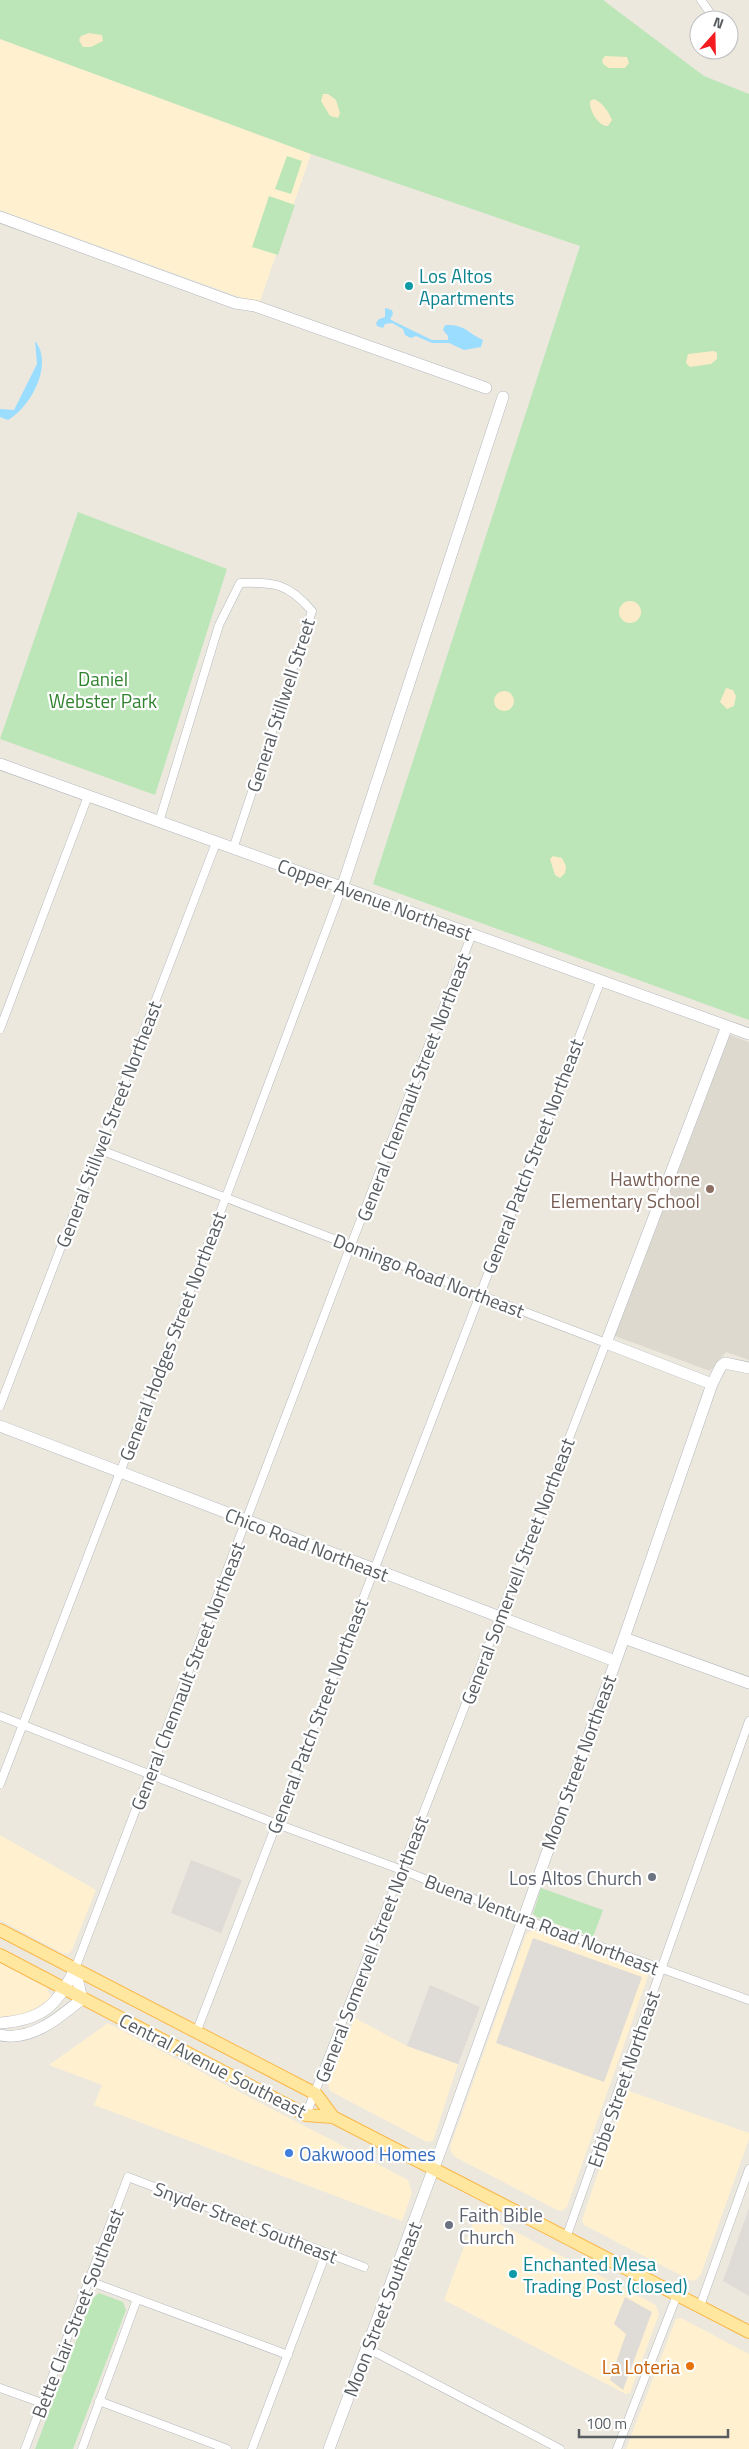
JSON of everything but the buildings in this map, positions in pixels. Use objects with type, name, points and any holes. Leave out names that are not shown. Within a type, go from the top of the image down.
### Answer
[{"type":"main road","points":[[0,1930],[316,2094],[333,2117]]},
{"type":"main road","name":"Central Avenue Southeast","points":[[0,1956],[306,2115],[333,2117],[749,2332]]},
{"type":"street","points":[[0,216],[235,304],[255,306],[486,388]]},
{"type":"street","points":[[342,888],[503,397]]},
{"type":"street","name":"General Stillwell Street","points":[[159,822],[219,626],[240,583],[270,582],[298,594],[312,611],[233,849]]},
{"type":"street","name":"Copper Avenue Northeast","points":[[0,764],[749,1034]]},
{"type":"street","points":[[0,1028],[88,796]]},
{"type":"street","name":"General Stillwel Street Northeast","points":[[0,1406],[216,842]]},
{"type":"street","name":"General Hodges Street Northeast","points":[[0,1784],[226,1197],[342,888]]},
{"type":"street","name":"General Chennault Street Northeast","points":[[75,1969],[351,1245],[472,934]]},
{"type":"street","name":"General Patch Street Northeast","points":[[196,2033],[601,980]]},
{"type":"street","name":"General Somervell Street Northeast","points":[[306,2115],[316,2094],[727,1026]]},
{"type":"street","name":"Domingo Road Northeast","points":[[98,1150],[226,1197],[712,1384]]},
{"type":"street","points":[[712,1384],[721,1366],[725,1363],[749,1368]]},
{"type":"street","name":"Moon Street Northeast","points":[[434,2168],[624,1638],[712,1384]]},
{"type":"street","name":"Chico Road Northeast","points":[[0,1426],[615,1660]]},
{"type":"street","points":[[624,1638],[749,1683]]},
{"type":"street","name":"Buena Ventura Road Northeast","points":[[0,1716],[277,1824],[402,1870],[522,1919],[749,2000]]},
{"type":"street","name":"Erbbe Street Northeast","points":[[566,2238],[749,1721]]},
{"type":"street","points":[[0,2022],[18,2021],[34,2017],[54,2004],[66,1989],[75,1969]]},
{"type":"street","points":[[0,2036],[20,2036],[45,2026],[82,1999],[75,1969]]},
{"type":"street","name":"Moon Street Southeast","points":[[328,2449],[434,2168]]},
{"type":"street","points":[[700,2306],[749,2169]]},
{"type":"street","name":"Snyder Street Southeast","points":[[128,2177],[364,2267]]},
{"type":"street","name":"Bette Clair Street Southeast","points":[[25,2449],[128,2177]]},
{"type":"street","points":[[252,2449],[326,2253]]},
{"type":"street","points":[[89,2281],[288,2355]]},
{"type":"street","points":[[617,2449],[678,2295]]},
{"type":"street","points":[[82,2449],[137,2298]]},
{"type":"street","points":[[367,2348],[560,2449]]},
{"type":"street","points":[[0,2388],[42,2404]]},
{"type":"street","points":[[99,2401],[228,2449]]},
{"type":"shaded area","points":[[0,39],[311,154],[259,304],[0,210]]},
{"type":"shaded area","name":"Hawthorne Elementary School","points":[[730,1035],[749,1042],[749,1360],[726,1352],[710,1371],[615,1336]]},
{"type":"shaded area","points":[[0,1835],[96,1890],[72,1950],[69,1953],[64,1954],[0,1920]]},
{"type":"shaded area","points":[[191,1860],[242,1880],[221,1933],[171,1913]]},
{"type":"shaded area","points":[[533,1930],[645,1970],[648,1976],[567,2207],[562,2211],[455,2157],[450,2147],[526,1934]]},
{"type":"shaded area","points":[[533,1938],[642,1977],[604,2082],[496,2043]]},
{"type":"shaded area","points":[[0,1963],[46,1987],[51,1996],[50,2002],[31,2014],[0,2019]]},
{"type":"shaded area","points":[[430,1985],[480,2007],[458,2064],[407,2046]]},
{"type":"shaded area","points":[[355,2018],[407,2046],[458,2064],[433,2141],[427,2142],[330,2091],[328,2083]]},
{"type":"shaded area","points":[[108,2023],[408,2180],[412,2193],[402,2221],[94,2105],[102,2085],[49,2065]]},
{"type":"shaded area","points":[[626,2090],[749,2133],[749,2139],[701,2274],[696,2280],[692,2281],[584,2225],[582,2220]]},
{"type":"shaded area","points":[[749,2208],[749,2296],[723,2281]]},
{"type":"shaded area","points":[[477,2212],[656,2305],[659,2314],[630,2393],[626,2394],[444,2300]]},
{"type":"shaded area","points":[[625,2297],[652,2312],[623,2390],[610,2380],[626,2334],[614,2324]]},
{"type":"shaded area","points":[[681,2318],[749,2354],[749,2449],[626,2449],[676,2319]]},
{"type":"green space","points":[[0,0],[603,0],[704,76],[749,94],[749,1020],[373,884],[580,246],[311,154],[0,39]]},
{"type":"green space","points":[[287,156],[302,161],[291,194],[275,189]]},
{"type":"green space","points":[[269,196],[295,205],[278,255],[252,247]]},
{"type":"green space","name":"Daniel Webster Park","points":[[78,512],[227,569],[155,795],[0,739]]},
{"type":"green space","points":[[541,1888],[603,1910],[593,1937],[533,1914]]},
{"type":"green space","points":[[99,2293],[123,2302],[126,2310],[73,2449],[35,2449],[92,2299]]},
{"type":"sand","points":[[89,33],[102,35],[103,41],[91,47],[83,47],[79,40],[81,36]]},
{"type":"sand","points":[[605,56],[627,57],[629,63],[625,68],[609,68],[603,64],[602,60]]},
{"type":"sand","points":[[323,94],[328,94],[336,100],[340,113],[338,118],[330,116],[321,101]]},
{"type":"sand","points":[[594,99],[602,105],[611,117],[612,120],[608,126],[601,123],[593,113],[590,101]]},
{"type":"sand","points":[[714,351],[717,353],[717,359],[711,364],[690,367],[686,363],[688,354]]},
{"type":"sand","points":[[630,601],[638,604],[641,612],[638,620],[630,623],[622,620],[619,612],[622,604]]},
{"type":"sand","points":[[726,688],[733,690],[736,696],[734,706],[727,709],[720,702]]},
{"type":"sand","points":[[504,691],[511,694],[514,701],[511,708],[504,711],[497,708],[494,701],[497,694]]},
{"type":"sand","points":[[553,856],[562,858],[566,866],[565,873],[560,878],[555,875],[550,859]]},
{"type":"water","points":[[385,308],[392,310],[393,314],[390,319],[432,340],[448,340],[448,336],[443,330],[445,325],[452,325],[462,327],[483,340],[481,347],[464,350],[449,343],[432,343],[416,336],[411,338],[405,335],[403,329],[392,323],[385,324],[383,328],[377,326],[376,323],[379,319],[385,317]]},
{"type":"water","points":[[35,341],[40,350],[42,361],[41,373],[32,395],[17,414],[8,420],[0,417],[0,409],[14,410],[37,364]]},
{"type":"place","name":"Los Altos Apartments","points":[[409,286]]},
{"type":"place","name":"Hawthorne Elementary School","points":[[710,1189]]},
{"type":"place","name":"Los Altos Church","points":[[652,1877]]},
{"type":"place","name":"Oakwood Homes","points":[[289,2153]]},
{"type":"place","name":"Faith Bible Church","points":[[449,2225]]},
{"type":"place","name":"Enchanted Mesa Trading Post (closed)","points":[[513,2274]]},
{"type":"place","name":"La Loteria","points":[[690,2366]]}]
